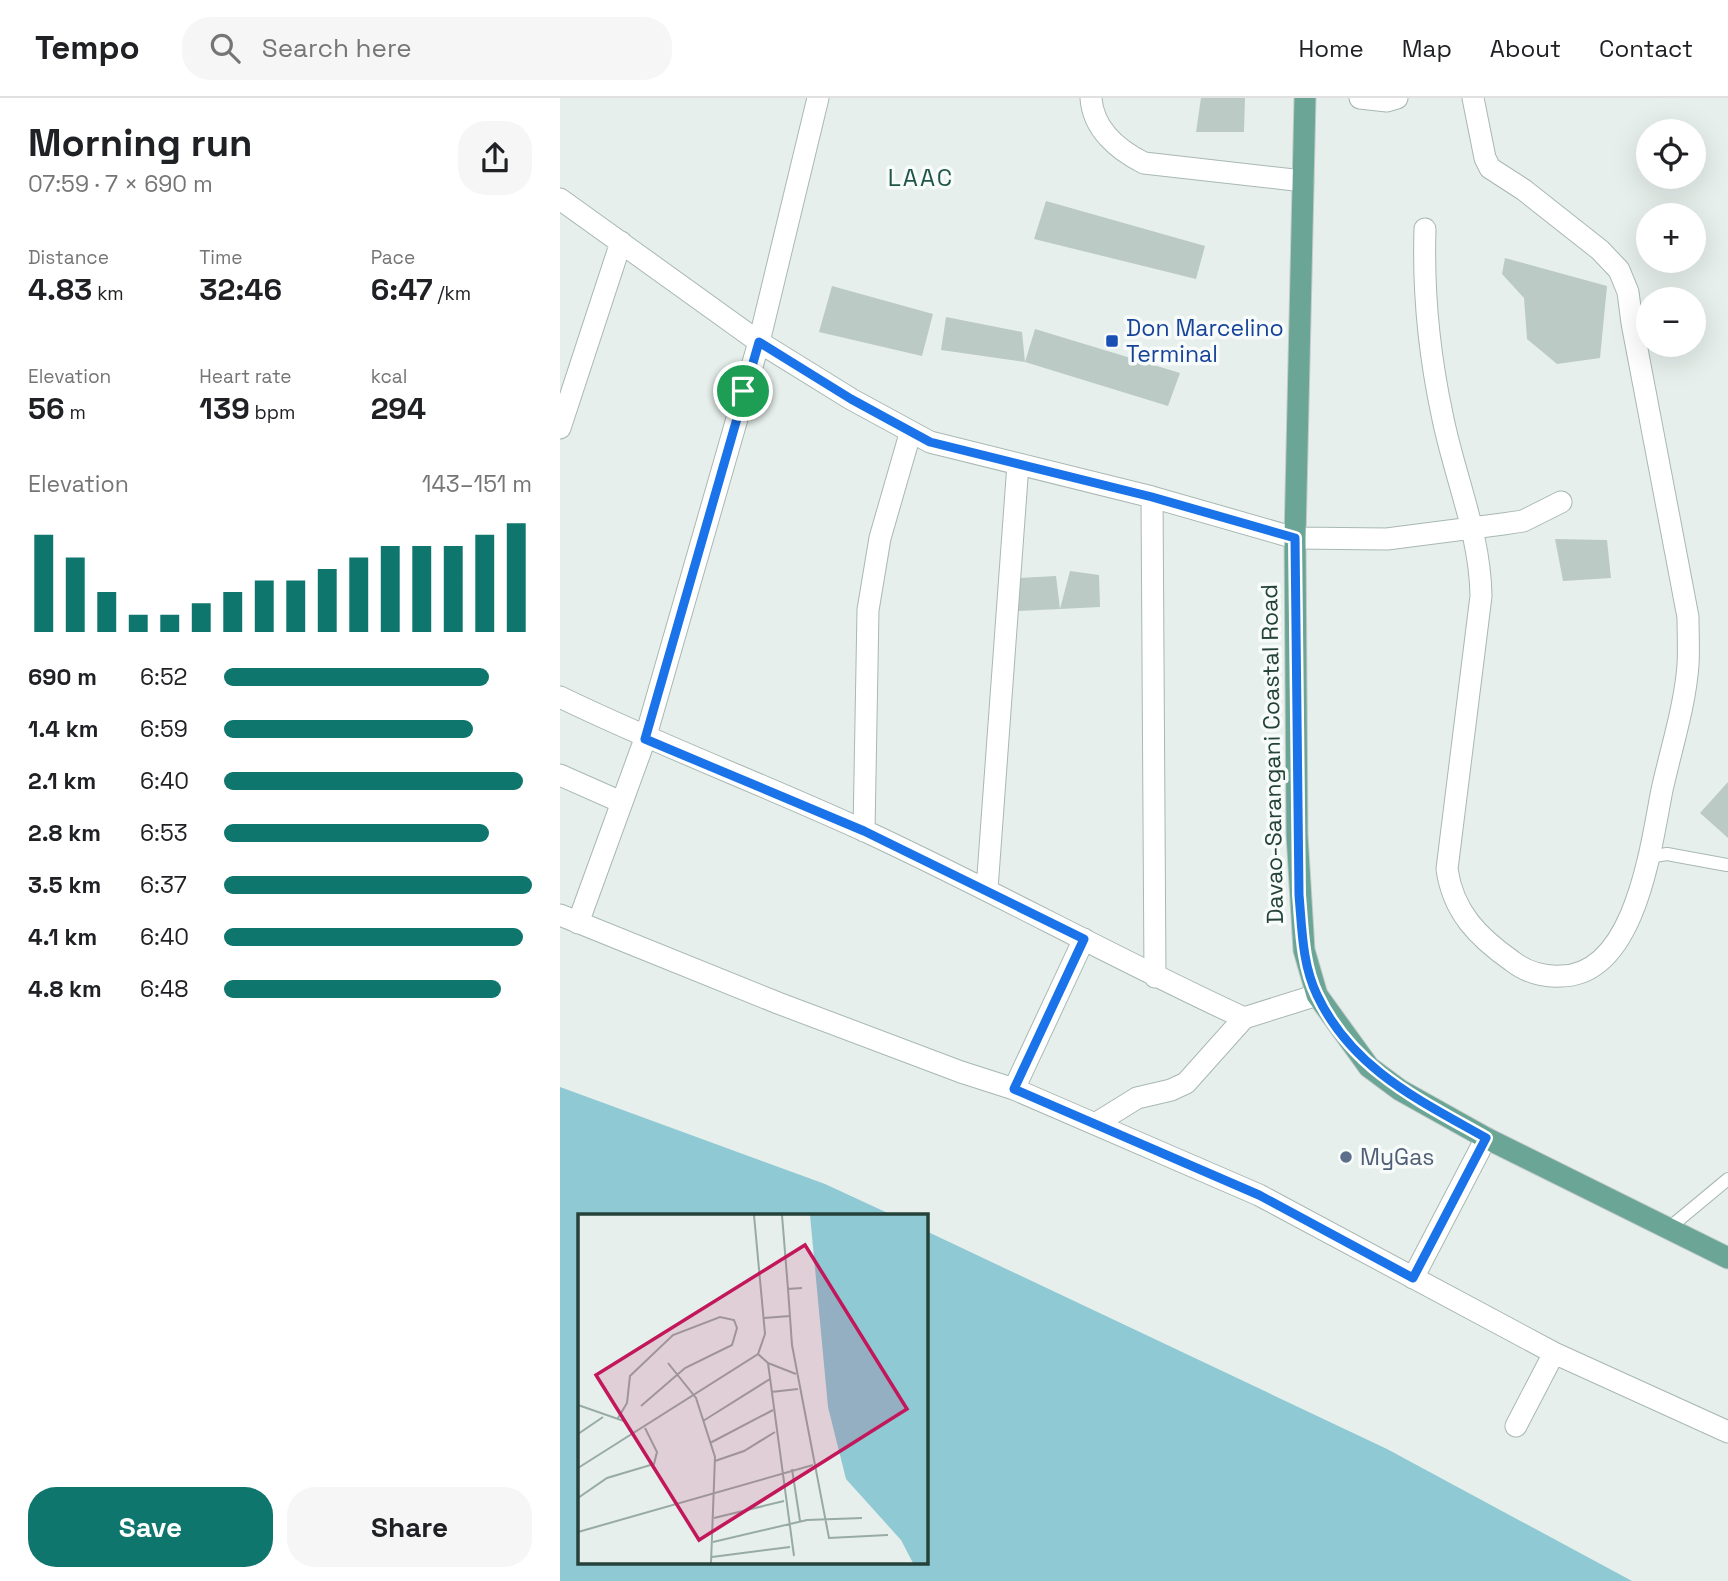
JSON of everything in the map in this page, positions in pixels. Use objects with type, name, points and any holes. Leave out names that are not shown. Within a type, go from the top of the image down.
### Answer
[{"type":"main road","name":"Davao-Sarangani Coastal Road","points":[[1306,98],[1295,538],[1299,895],[1304,950],[1317,995],[1369,1067],[1400,1090],[1486,1138],[1728,1258]]},
{"type":"street","points":[[818,98],[759,342],[645,739],[621,802],[569,919],[817,1018],[1014,1089],[1259,1195],[1554,1353],[1728,1432]]},
{"type":"street","points":[[1091,98],[1092,111],[1108,136],[1124,152],[1144,163],[1303,181]]},
{"type":"street","points":[[1360,98],[1387,101],[1397,98]]},
{"type":"street","points":[[1425,229],[1428,326],[1442,416],[1473,526],[1480,596],[1447,869],[1457,905],[1478,935],[1520,967],[1546,977],[1570,976],[1594,967],[1614,946],[1630,919],[1648,857],[1688,666],[1688,617],[1628,292],[1619,270],[1600,250],[1524,190],[1490,168],[1485,158],[1473,98]]},
{"type":"street","points":[[560,199],[759,342],[910,433],[930,442],[1152,497],[1295,538],[1387,539],[1523,521],[1561,502]]},
{"type":"street","points":[[560,428],[621,242]]},
{"type":"street","points":[[864,831],[868,610],[880,538],[910,433]]},
{"type":"street","points":[[987,889],[1018,464]]},
{"type":"street","points":[[1152,497],[1155,977]]},
{"type":"street","points":[[560,697],[645,739],[864,831],[987,889],[1155,977],[1244,1018]]},
{"type":"street","points":[[560,775],[621,802]]},
{"type":"street","points":[[1014,1089],[1084,939]]},
{"type":"street","points":[[1095,1124],[1137,1098],[1171,1090],[1186,1083],[1244,1018],[1317,995]]},
{"type":"street","points":[[1413,1278],[1486,1138]]},
{"type":"street","points":[[1516,1426],[1554,1353]]},
{"type":"lane","points":[[1648,857],[1667,855],[1727,864]]},
{"type":"lane","points":[[1669,1228],[1728,1179]]},
{"type":"water","points":[[560,1087],[825,1184],[890,1214],[578,1214],[578,1564],[928,1564],[928,1232],[1387,1449],[1632,1581],[560,1581]]},
{"type":"building","points":[[1201,98],[1245,98],[1244,132],[1196,132]]},
{"type":"building","points":[[1046,201],[1205,246],[1196,279],[1034,239]]},
{"type":"building","points":[[1505,258],[1607,286],[1600,358],[1557,364],[1527,339],[1524,298],[1502,274]]},
{"type":"building","points":[[832,286],[933,314],[922,356],[819,332]]},
{"type":"building","points":[[946,317],[1022,332],[1025,362],[941,350]]},
{"type":"building","points":[[1035,329],[1180,373],[1168,406],[1025,362]]},
{"type":"building","points":[[1555,539],[1607,540],[1611,578],[1563,581]]},
{"type":"building","points":[[1070,571],[1099,575],[1100,607],[1060,609]]},
{"type":"building","points":[[1056,576],[1060,609],[1018,611],[1019,578]]},
{"type":"building","points":[[1728,782],[1728,838],[1700,813]]},
{"type":"place","name":"Don Marcelino Terminal","points":[[1112,341]]},
{"type":"place","name":"MyGas","points":[[1346,1157]]},
{"type":"district","name":"LAAC","points":[[921,177]]},
{"type":"route","points":[[759,342],[851,399],[930,442],[1152,497],[1295,538],[1299,895],[1304,950],[1317,995],[1369,1067],[1400,1090],[1486,1138],[1413,1278],[1259,1195],[1014,1089],[1084,939],[987,889],[864,831],[645,739],[743,391],[759,342]]}]
